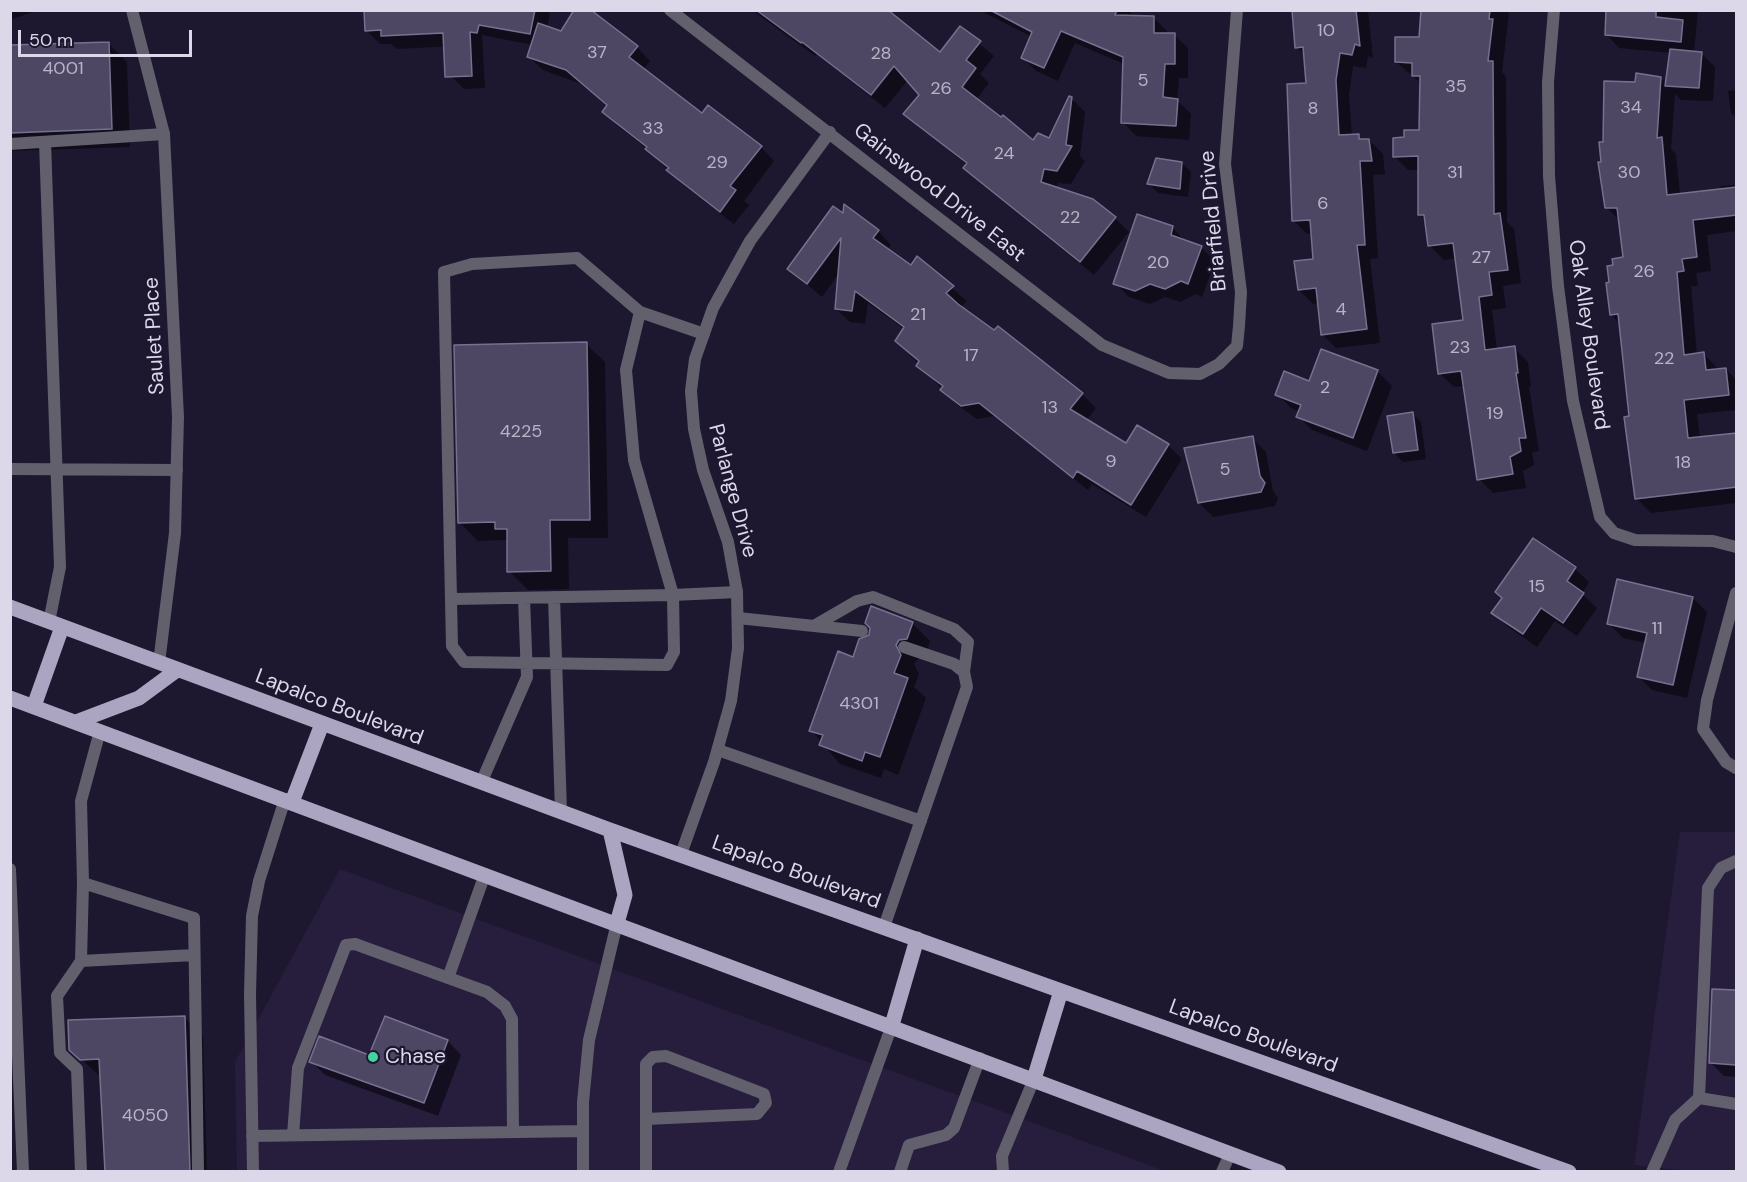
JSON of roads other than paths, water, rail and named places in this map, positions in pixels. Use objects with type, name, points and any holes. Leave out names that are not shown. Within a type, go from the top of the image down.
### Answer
[{"type":"main road","name":"Lapalco Boulevard","points":[[10,607],[610,830],[1569,1172]]},
{"type":"main road","points":[[34,706],[55,624]]},
{"type":"main road","points":[[76,722],[139,698],[177,670]]},
{"type":"main road","points":[[10,698],[892,1025],[1279,1172]]},
{"type":"main road","points":[[288,801],[322,724]]},
{"type":"main road","points":[[610,830],[626,895],[617,923]]},
{"type":"main road","points":[[892,1025],[917,939]]},
{"type":"main road","points":[[1034,1079],[1061,991]]},
{"type":"street","name":"Saulet Place","points":[[132,10],[164,134],[178,417],[175,533],[159,663]]},
{"type":"street","name":"Gainswood Drive East","points":[[670,10],[1102,345],[1168,374],[1200,374]]},
{"type":"street","name":"Briarfield Drive","points":[[1200,374],[1219,364],[1237,346],[1241,292],[1226,164],[1237,10]]},
{"type":"street","name":"Oak Alley Boulevard","points":[[1554,10],[1548,82],[1549,176],[1558,286],[1573,401],[1600,517],[1614,533],[1635,540],[1713,541],[1737,547]]},
{"type":"street","name":"Parlange Drive","points":[[681,854],[718,750],[731,701],[738,648],[737,592],[728,542],[703,470],[694,429],[691,391],[695,359],[712,308],[750,241],[830,132]]},
{"type":"street","points":[[10,144],[164,134]]},
{"type":"street","points":[[45,142],[60,567],[55,624]]},
{"type":"street","points":[[640,312],[626,370],[634,459],[673,595],[674,652],[667,665],[465,662],[452,646],[453,599],[444,272],[472,264],[577,258],[640,312],[704,334]]},
{"type":"street","points":[[10,469],[177,470]]},
{"type":"street","points":[[453,599],[737,592]]},
{"type":"street","points":[[1737,593],[1707,700],[1703,729],[1726,762],[1737,768]]},
{"type":"street","points":[[554,597],[561,811]]},
{"type":"street","points":[[814,626],[856,601],[873,597],[954,629],[968,642],[964,672],[967,687],[885,927]]},
{"type":"street","points":[[481,783],[526,677],[524,598]]},
{"type":"street","points":[[738,618],[862,631]]},
{"type":"street","points":[[904,647],[954,664],[964,672]]},
{"type":"street","points":[[81,1172],[77,1069],[60,1053],[57,996],[81,961],[83,883],[81,801],[100,731]]},
{"type":"street","points":[[718,750],[921,821]]},
{"type":"street","points":[[253,1172],[252,916],[259,881],[288,801]]},
{"type":"street","points":[[1652,1172],[1676,1120],[1699,1098],[1708,888],[1721,868],[1737,861]]},
{"type":"street","points":[[10,869],[23,1172]]},
{"type":"street","points":[[448,978],[485,874]]},
{"type":"street","points":[[83,883],[194,918],[198,1172]]},
{"type":"street","points":[[583,1172],[583,1102],[589,1040],[617,923]]},
{"type":"street","points":[[293,1135],[298,1068],[346,945],[355,944],[487,992],[505,1006],[512,1020],[513,1132]]},
{"type":"street","points":[[81,961],[194,955]]},
{"type":"street","points":[[840,1172],[892,1025]]},
{"type":"street","points":[[646,1119],[756,1114],[766,1103],[764,1094],[666,1056],[653,1057],[646,1064],[646,1119],[646,1172]]},
{"type":"street","points":[[900,1172],[909,1145],[946,1135],[954,1128],[980,1058]]},
{"type":"street","points":[[1003,1172],[1002,1156],[1034,1079]]},
{"type":"street","points":[[1699,1098],[1737,1104]]},
{"type":"street","points":[[252,1136],[583,1131]]},
{"type":"street","points":[[1222,1172],[1230,1154]]},
{"type":"place","name":"Chase","points":[[373,1057]]}]
